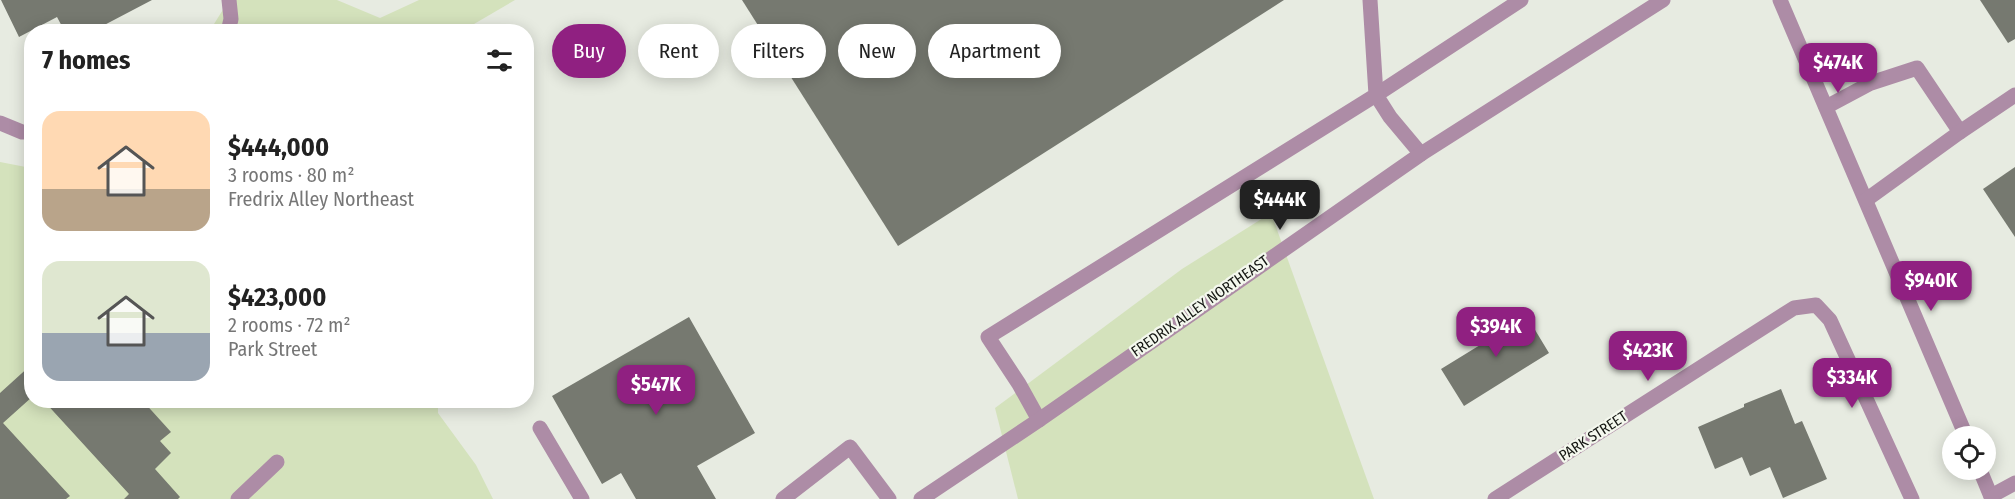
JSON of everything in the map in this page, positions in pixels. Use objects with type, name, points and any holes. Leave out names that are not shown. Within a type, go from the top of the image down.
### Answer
[{"type":"street","points":[[229,0],[230,24]]},
{"type":"street","points":[[1370,0],[1376,95],[1390,117],[1421,154]]},
{"type":"street","points":[[1039,420],[1019,384],[988,337],[1376,95],[1521,0]]},
{"type":"street","name":"FREDRIX ALLEY NORTHEAST","points":[[921,499],[1039,420],[1421,154],[1663,0]]},
{"type":"street","points":[[1780,0],[1962,426]]},
{"type":"street","points":[[1826,107],[1871,83],[1917,68],[1960,132]]},
{"type":"street","points":[[1866,200],[2015,95]]},
{"type":"street","points":[[0,123],[24,132]]},
{"type":"street","name":"PARK STREET","points":[[1496,499],[1794,308],[1816,305],[1830,320],[1912,499]]},
{"type":"street","points":[[540,428],[582,499]]},
{"type":"street","points":[[783,499],[850,447],[889,499]]},
{"type":"street","points":[[238,499],[277,462]]},
{"type":"street","points":[[1984,480],[1992,497],[2015,483]]},
{"type":"green space","points":[[229,0],[337,0],[380,18],[419,0],[515,0],[474,24],[214,24]]},
{"type":"green space","points":[[0,162],[24,167],[24,408],[438,408],[438,413],[476,465],[493,499],[0,499]]},
{"type":"green space","points":[[1271,213],[1374,499],[1018,499],[995,408],[1182,269]]},
{"type":"building","points":[[1,0],[152,0],[106,24],[61,24],[57,17],[44,24],[24,24],[24,34],[19,37]]},
{"type":"building","points":[[742,0],[1284,0],[898,246],[791,78],[826,78],[826,24],[757,24]]},
{"type":"building","points":[[1980,0],[2015,0],[2015,39],[2008,43]]},
{"type":"building","points":[[2015,167],[2015,237],[1983,189]]},
{"type":"building","points":[[1515,307],[1521,318],[1526,315],[1549,353],[1464,406],[1441,369],[1498,334],[1491,322]]},
{"type":"building","points":[[689,317],[755,433],[697,466],[716,499],[636,499],[621,473],[602,484],[552,396]]},
{"type":"building","points":[[24,371],[24,404],[3,423],[70,496],[66,499],[0,499],[0,393]]},
{"type":"building","points":[[1781,389],[1795,424],[1802,421],[1827,479],[1783,498],[1770,467],[1750,476],[1742,457],[1715,469],[1698,427]]},
{"type":"building","points":[[50,408],[149,408],[171,432],[160,441],[171,453],[155,469],[180,497],[178,499],[124,499],[129,494]]}]
